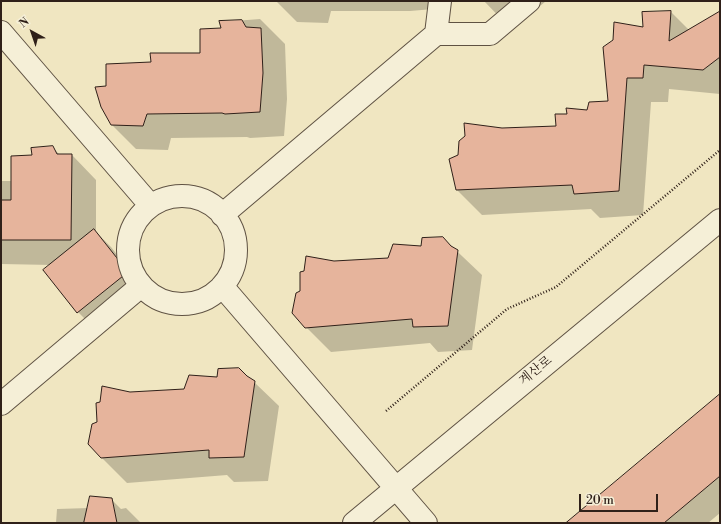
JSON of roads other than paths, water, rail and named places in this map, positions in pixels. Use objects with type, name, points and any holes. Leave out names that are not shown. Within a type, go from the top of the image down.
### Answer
[{"type":"street","points":[[436,34],[440,1]]},
{"type":"street","points":[[222,215],[436,34],[490,34],[529,1]]},
{"type":"street","points":[[1,32],[151,206]]},
{"type":"street","points":[[184,196],[201,200],[216,208],[222,215],[228,221],[235,238],[236,255],[232,272],[222,286],[208,298],[190,304],[172,303],[155,297],[141,286],[132,270],[128,253],[129,241],[130,235],[138,219],[151,206],[166,198],[184,196]]},
{"type":"street","name":"계산로","points":[[354,523],[720,220]]},
{"type":"street","points":[[1,404],[141,286]]},
{"type":"street","points":[[222,286],[426,523]]}]
